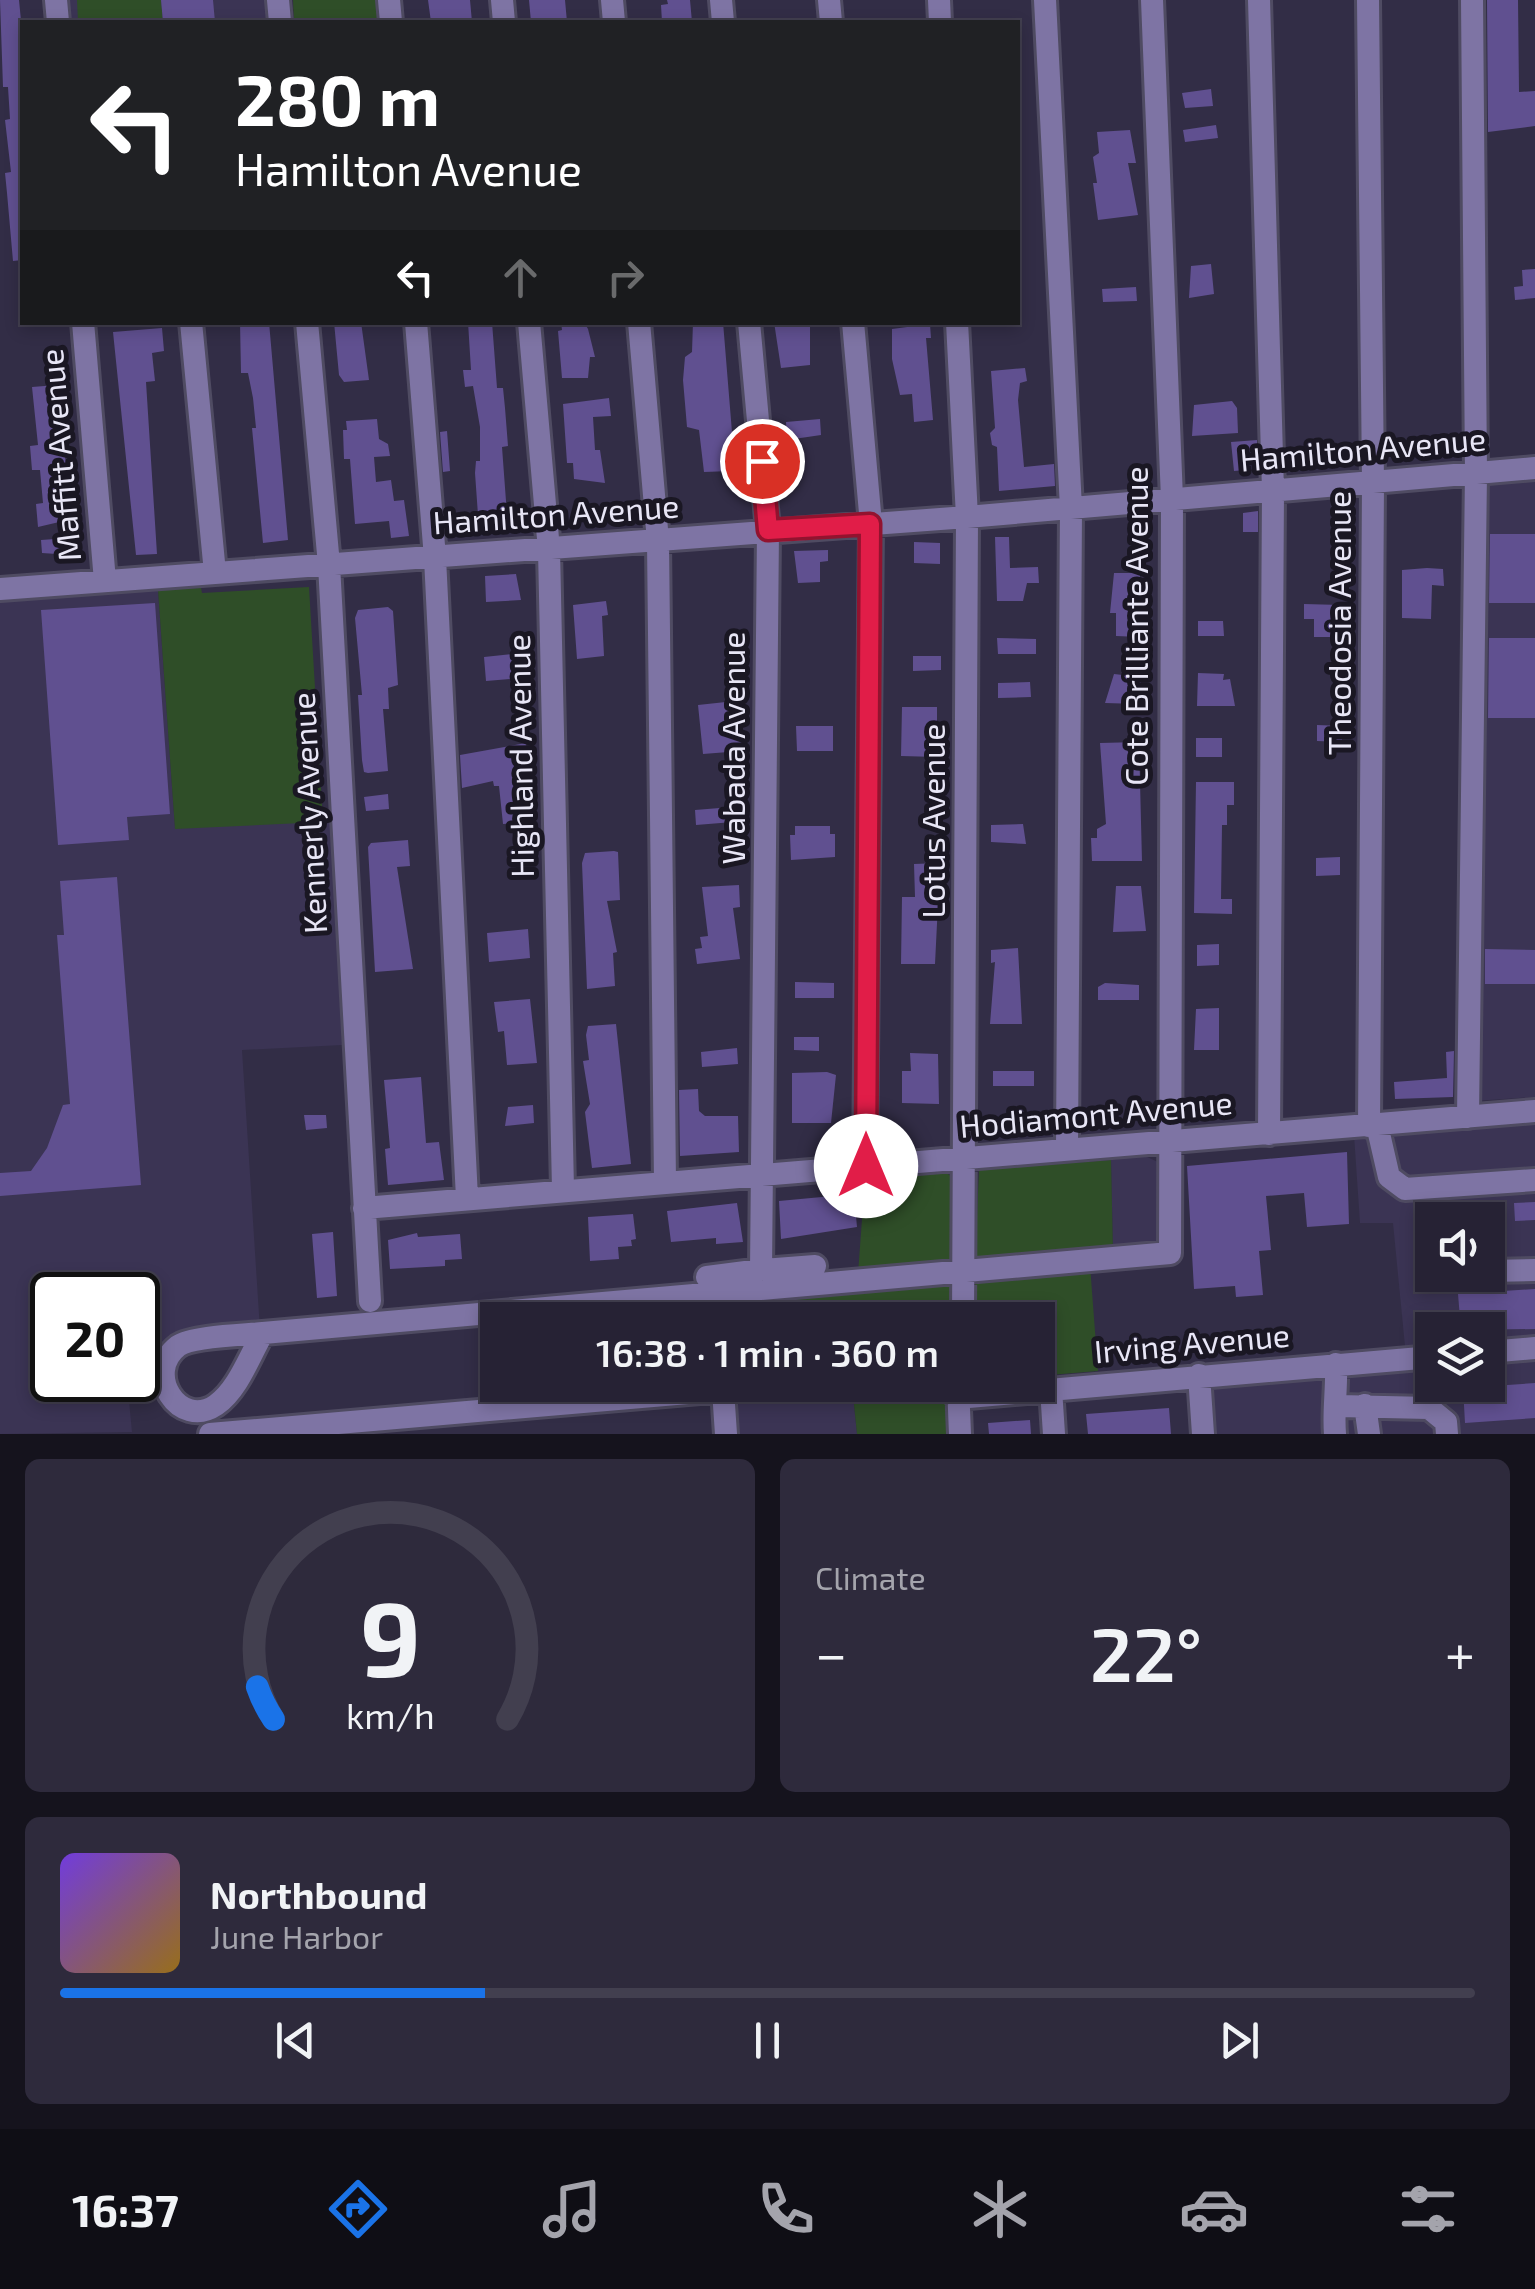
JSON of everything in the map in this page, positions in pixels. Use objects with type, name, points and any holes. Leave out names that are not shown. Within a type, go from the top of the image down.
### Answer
[{"type":"street","points":[[1045,0],[1071,508],[1067,1148]]},
{"type":"street","name":"Cote Brilliante Avenue","points":[[966,1270],[1170,1252],[1172,499],[1152,0]]},
{"type":"street","points":[[1259,0],[1273,491],[1269,1134]]},
{"type":"street","name":"Theodosia Avenue","points":[[1368,0],[1373,1125],[1390,1176],[1404,1189],[1535,1180]]},
{"type":"street","points":[[1468,1117],[1476,473],[1472,0]]},
{"type":"street","name":"Maffitt Avenue","points":[[83,325],[105,581]]},
{"type":"street","points":[[192,325],[215,573]]},
{"type":"street","name":"Kennerly Avenue","points":[[307,325],[328,565],[370,1300]]},
{"type":"street","points":[[416,325],[435,558],[467,1198]]},
{"type":"street","name":"Highland Avenue","points":[[529,325],[548,550],[562,1189]]},
{"type":"street","points":[[639,325],[658,540],[665,1182]]},
{"type":"street","name":"Wabada Avenue","points":[[750,325],[768,530],[762,1270]]},
{"type":"street","points":[[853,325],[870,524],[866,1166]]},
{"type":"street","name":"Lotus Avenue","points":[[956,325],[968,517],[963,1302]]},
{"type":"street","name":"Hamilton Avenue","points":[[0,589],[968,517],[1535,468]]},
{"type":"street","name":"Hodiamont Avenue","points":[[364,1208],[1535,1112]]},
{"type":"street","points":[[707,1277],[815,1266]]},
{"type":"street","points":[[263,1332],[229,1393],[215,1406],[200,1411],[178,1406],[166,1391],[162,1374],[168,1356],[182,1343],[263,1332],[966,1270]]},
{"type":"street","points":[[1505,1271],[1535,1270]]},
{"type":"street","points":[[1505,1351],[1535,1348]]},
{"type":"street","name":"Irving Avenue","points":[[1055,1389],[1415,1357]]},
{"type":"street","points":[[1335,1434],[1333,1417],[1339,1406],[1336,1364]]},
{"type":"street","points":[[1199,1375],[1203,1434]]},
{"type":"street","points":[[210,1434],[723,1390],[726,1434]]},
{"type":"street","points":[[959,1402],[960,1434]]},
{"type":"street","points":[[1052,1402],[1054,1434]]},
{"type":"street","points":[[1365,1405],[1369,1434]]},
{"type":"street","points":[[1339,1406],[1429,1408],[1446,1422],[1447,1434]]},
{"type":"shaded area","points":[[65,0],[266,0],[268,20],[67,20]]},
{"type":"shaded area","points":[[1535,480],[1535,1097],[1474,1101],[1479,484]]},
{"type":"shaded area","points":[[158,590],[175,828],[331,821],[342,1045],[242,1050],[260,1330],[160,1343],[160,1272],[30,1272],[30,1402],[129,1402],[132,1432],[0,1434],[0,602]]},
{"type":"shaded area","points":[[1535,1122],[1535,1335],[1505,1338],[1505,1312],[1415,1312],[1415,1345],[1405,1346],[1393,1223],[1360,1223],[1354,1135]]},
{"type":"shaded area","points":[[1143,1155],[1160,1163],[1164,1247],[1113,1252],[1111,1160]]},
{"type":"shaded area","points":[[1535,1358],[1535,1434],[1212,1434],[1212,1385],[1415,1367],[1415,1402],[1505,1402],[1505,1360]]},
{"type":"shaded area","points":[[736,1402],[854,1402],[857,1434],[738,1434]]},
{"type":"green space","points":[[77,0],[161,0],[163,20],[78,20]]},
{"type":"green space","points":[[293,0],[383,0],[385,20],[294,20]]},
{"type":"green space","points":[[309,587],[323,822],[175,829],[158,590],[201,588],[202,593]]},
{"type":"green space","points":[[1111,1160],[1113,1252],[975,1263],[979,1170]]},
{"type":"green space","points":[[943,1170],[953,1178],[954,1265],[858,1274],[865,1178]]},
{"type":"green space","points":[[1090,1265],[1098,1371],[1055,1375],[1055,1302],[974,1302],[976,1275]]},
{"type":"green space","points":[[948,1283],[954,1286],[954,1302],[722,1302]]},
{"type":"green space","points":[[854,1402],[948,1402],[949,1434],[857,1434]]},
{"type":"building","points":[[0,0],[19,0],[20,260],[13,261],[5,173],[11,172],[5,120],[10,119],[8,87],[3,87]]},
{"type":"building","points":[[161,0],[213,0],[215,20],[163,20]]},
{"type":"building","points":[[428,0],[470,0],[472,20],[431,20]]},
{"type":"building","points":[[529,0],[565,0],[567,20],[531,20]]},
{"type":"building","points":[[667,0],[690,0],[692,20],[662,20],[661,5],[668,4]]},
{"type":"building","points":[[1487,0],[1518,0],[1519,92],[1535,91],[1535,126],[1488,132]]},
{"type":"building","points":[[1211,89],[1213,106],[1185,108],[1182,93]]},
{"type":"building","points":[[1216,125],[1218,138],[1185,142],[1183,130]]},
{"type":"building","points":[[1130,130],[1136,163],[1128,163],[1138,215],[1098,220],[1093,183],[1097,183],[1093,157],[1099,153],[1097,132]]},
{"type":"building","points":[[1211,264],[1214,294],[1189,298],[1191,266]]},
{"type":"building","points":[[1535,269],[1535,298],[1515,300],[1514,287],[1523,286],[1522,270]]},
{"type":"building","points":[[1136,287],[1137,301],[1103,302],[1102,289]]},
{"type":"building","points":[[240,325],[269,325],[288,540],[263,543],[252,428],[256,428],[253,398],[248,373],[241,373]]},
{"type":"building","points":[[334,325],[361,325],[369,380],[344,382],[339,375]]},
{"type":"building","points":[[468,325],[492,325],[497,388],[503,388],[508,446],[502,447],[508,528],[479,529],[475,473],[476,461],[480,461],[480,427],[473,386],[465,387],[463,370],[471,370]]},
{"type":"building","points":[[561,325],[586,325],[588,329],[595,357],[590,357],[588,378],[562,378],[558,331]]},
{"type":"building","points":[[693,325],[723,325],[735,469],[731,471],[704,472],[699,430],[687,427],[683,380],[685,357],[692,352]]},
{"type":"building","points":[[774,325],[810,325],[810,365],[781,368]]},
{"type":"building","points":[[930,325],[931,338],[926,338],[933,420],[914,422],[912,394],[900,395],[892,359],[892,329]]},
{"type":"building","points":[[162,328],[164,351],[152,353],[155,381],[146,382],[157,554],[136,555],[113,332]]},
{"type":"building","points":[[1025,368],[1027,381],[1020,383],[1018,400],[1024,467],[1054,464],[1055,486],[999,491],[997,447],[992,445],[990,433],[995,428],[991,371]]},
{"type":"building","points":[[57,385],[72,519],[38,527],[36,504],[43,503],[40,470],[32,470],[30,446],[38,445],[32,387]]},
{"type":"building","points":[[609,398],[611,416],[593,417],[595,450],[600,450],[605,483],[574,479],[573,463],[567,463],[563,404]]},
{"type":"building","points":[[1232,401],[1237,408],[1238,433],[1192,436],[1194,405]]},
{"type":"building","points":[[377,419],[379,439],[388,444],[390,456],[374,457],[376,482],[391,480],[394,501],[404,500],[409,536],[391,538],[389,521],[355,524],[350,459],[344,459],[343,430],[347,430],[346,421]]},
{"type":"building","points":[[820,419],[821,435],[787,440],[786,422]]},
{"type":"building","points":[[447,431],[450,471],[443,472],[440,432]]},
{"type":"building","points":[[1257,440],[1257,469],[1234,471],[1231,442]]},
{"type":"building","points":[[1258,511],[1258,532],[1243,532],[1243,513]]},
{"type":"building","points":[[1490,534],[1535,534],[1535,603],[1489,603]]},
{"type":"building","points":[[995,537],[1009,537],[1010,568],[1038,567],[1039,583],[1027,583],[1023,601],[997,601]]},
{"type":"building","points":[[69,538],[71,555],[42,553],[41,540]]},
{"type":"building","points":[[914,542],[940,543],[940,564],[914,563]]},
{"type":"building","points":[[828,550],[828,561],[820,562],[820,582],[798,583],[794,551]]},
{"type":"building","points":[[1443,569],[1444,586],[1432,585],[1431,619],[1402,618],[1402,570]]},
{"type":"building","points":[[1114,573],[1140,573],[1140,637],[1116,636],[1116,613],[1110,613]]},
{"type":"building","points":[[516,574],[521,600],[486,602],[485,576]]},
{"type":"building","points":[[606,601],[608,615],[602,616],[604,656],[577,659],[573,605]]},
{"type":"building","points":[[155,603],[170,814],[127,817],[129,840],[58,845],[41,610]]},
{"type":"building","points":[[1304,604],[1341,605],[1341,637],[1314,637],[1314,619],[1304,619]]},
{"type":"building","points":[[388,607],[393,611],[398,685],[388,688],[389,709],[383,709],[388,771],[368,773],[364,772],[362,760],[358,695],[362,695],[355,618],[358,610]]},
{"type":"building","points":[[1198,621],[1223,621],[1224,636],[1198,636]]},
{"type":"building","points":[[997,638],[1036,639],[1036,654],[998,654]]},
{"type":"building","points":[[1489,638],[1535,638],[1535,718],[1488,718]]},
{"type":"building","points":[[522,653],[527,671],[524,678],[486,681],[484,657]]},
{"type":"building","points":[[913,656],[941,656],[941,670],[913,671]]},
{"type":"building","points":[[1198,673],[1224,674],[1223,680],[1230,679],[1235,706],[1197,706]]},
{"type":"building","points":[[1114,674],[1140,677],[1144,698],[1139,698],[1138,704],[1105,703]]},
{"type":"building","points":[[1030,682],[1031,697],[998,698],[998,683]]},
{"type":"building","points":[[735,701],[736,710],[740,710],[741,751],[703,754],[698,705]]},
{"type":"building","points":[[902,707],[937,707],[937,757],[901,756]]},
{"type":"building","points":[[1317,725],[1342,726],[1342,742],[1317,741]]},
{"type":"building","points":[[796,726],[833,726],[833,751],[797,751]]},
{"type":"building","points":[[1196,738],[1222,738],[1222,757],[1196,757]]},
{"type":"building","points":[[1139,742],[1142,861],[1092,861],[1091,838],[1097,838],[1097,829],[1106,824],[1100,743]]},
{"type":"building","points":[[526,743],[530,783],[523,784],[527,822],[503,824],[499,786],[494,786],[493,781],[462,788],[460,755]]},
{"type":"building","points":[[1196,782],[1234,782],[1234,805],[1227,805],[1227,825],[1222,825],[1221,899],[1232,899],[1232,914],[1194,913]]},
{"type":"building","points":[[388,794],[389,809],[366,811],[364,797]]},
{"type":"building","points":[[732,807],[733,822],[696,825],[695,810]]},
{"type":"building","points":[[1023,824],[1026,844],[991,842],[991,825]]},
{"type":"building","points":[[795,826],[830,826],[830,834],[835,834],[835,857],[791,860],[790,835],[795,835]]},
{"type":"building","points":[[408,840],[410,866],[397,867],[413,969],[375,972],[368,847],[371,843]]},
{"type":"building","points":[[618,852],[620,900],[607,901],[617,952],[613,953],[615,986],[587,989],[582,863],[585,853]]},
{"type":"building","points":[[1340,857],[1340,875],[1316,876],[1316,858]]},
{"type":"building","points":[[940,863],[935,964],[901,964],[902,897],[915,897],[914,864]]},
{"type":"building","points":[[117,877],[141,1185],[0,1196],[0,1173],[31,1171],[47,1148],[63,1105],[70,1104],[57,935],[64,935],[60,881]]},
{"type":"building","points":[[739,885],[740,907],[733,908],[740,959],[697,964],[695,949],[702,948],[700,937],[708,936],[702,887]]},
{"type":"building","points":[[1116,886],[1141,886],[1146,931],[1113,932]]},
{"type":"building","points":[[528,929],[530,958],[489,962],[487,933]]},
{"type":"building","points":[[1219,944],[1219,965],[1197,966],[1197,945]]},
{"type":"building","points":[[1018,948],[1022,1024],[990,1024],[995,962],[991,963],[991,950]]},
{"type":"building","points":[[1485,949],[1535,950],[1535,984],[1485,984]]},
{"type":"building","points":[[795,982],[834,983],[834,998],[795,998]]},
{"type":"building","points":[[1105,983],[1139,985],[1139,1000],[1098,1000],[1098,987]]},
{"type":"building","points":[[530,999],[537,1063],[507,1065],[504,1031],[498,1032],[494,1002]]},
{"type":"building","points":[[1219,1008],[1219,1050],[1194,1050],[1196,1009]]},
{"type":"building","points":[[616,1024],[631,1164],[592,1168],[585,1112],[590,1104],[583,1061],[589,1060],[586,1035],[588,1026]]},
{"type":"building","points":[[794,1037],[819,1037],[819,1051],[794,1050]]},
{"type":"building","points":[[737,1048],[738,1064],[702,1067],[701,1052]]},
{"type":"building","points":[[1454,1051],[1453,1097],[1395,1099],[1394,1082],[1447,1078],[1446,1052]]},
{"type":"building","points":[[910,1053],[938,1054],[939,1104],[902,1103],[902,1071],[911,1071]]},
{"type":"building","points":[[993,1071],[1034,1071],[1034,1086],[993,1086]]},
{"type":"building","points":[[792,1073],[836,1075],[831,1123],[792,1123]]},
{"type":"building","points":[[421,1077],[426,1143],[439,1142],[444,1180],[388,1185],[385,1149],[390,1148],[384,1080]]},
{"type":"building","points":[[698,1089],[699,1111],[705,1116],[738,1116],[739,1152],[680,1156],[679,1090]]},
{"type":"building","points":[[533,1105],[534,1123],[505,1126],[508,1107]]},
{"type":"building","points":[[304,1115],[326,1115],[327,1128],[306,1130]]},
{"type":"building","points":[[993,1119],[1033,1119],[1034,1132],[993,1133]]},
{"type":"building","points":[[1347,1152],[1349,1224],[1307,1227],[1304,1193],[1266,1196],[1271,1250],[1259,1251],[1263,1295],[1236,1297],[1235,1286],[1194,1289],[1187,1166]]},
{"type":"building","points":[[854,1194],[857,1227],[781,1239],[779,1201]]},
{"type":"building","points":[[1535,1202],[1535,1220],[1515,1221],[1514,1203]]},
{"type":"building","points":[[737,1203],[743,1242],[716,1244],[716,1238],[671,1242],[667,1211]]},
{"type":"building","points":[[633,1214],[636,1239],[631,1240],[632,1246],[618,1247],[619,1259],[590,1261],[588,1217]]},
{"type":"building","points":[[333,1232],[337,1296],[317,1298],[312,1234]]},
{"type":"building","points":[[417,1233],[418,1237],[460,1234],[462,1259],[445,1260],[445,1266],[390,1269],[388,1240]]},
{"type":"building","points":[[1535,1289],[1535,1329],[1505,1329],[1505,1312],[1460,1312],[1458,1294]]},
{"type":"building","points":[[1535,1383],[1535,1418],[1465,1423],[1464,1402],[1505,1402],[1505,1385]]},
{"type":"building","points":[[1169,1408],[1171,1434],[1088,1434],[1086,1414]]},
{"type":"building","points":[[1030,1420],[1031,1434],[989,1434],[988,1423]]},
{"type":"route","points":[[762,461],[768,530],[870,524],[866,1166]]}]
